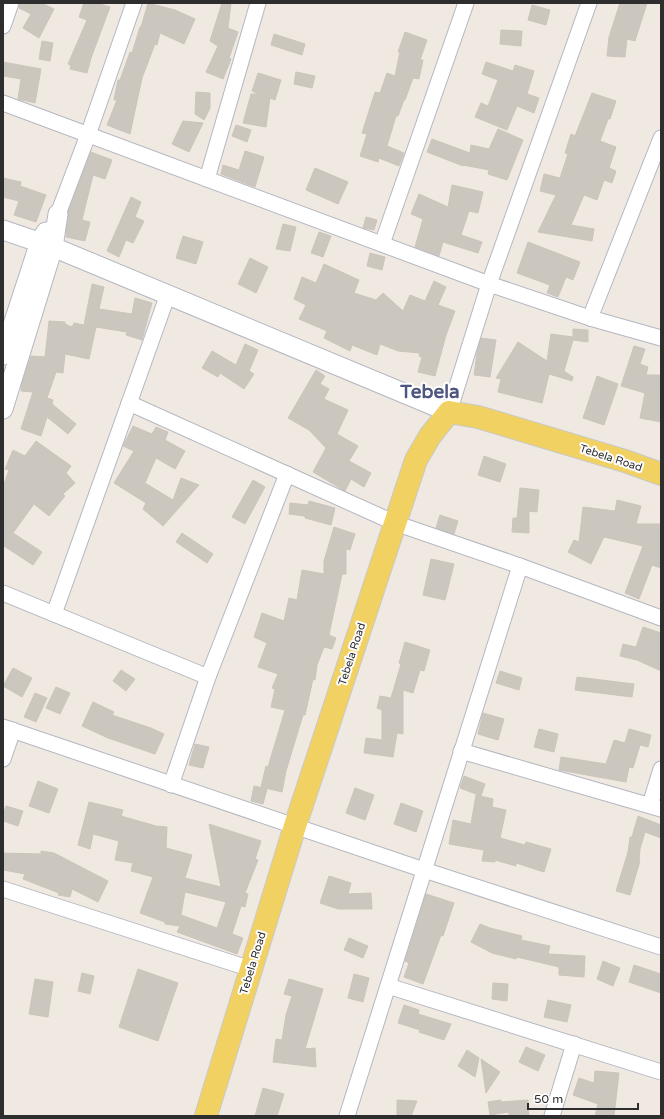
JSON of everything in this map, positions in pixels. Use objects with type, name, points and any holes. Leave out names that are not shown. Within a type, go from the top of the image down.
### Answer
[{"type":"main road","name":"Tebela Road","points":[[206,1116],[295,826],[395,522],[416,460],[430,436],[449,412],[478,416],[626,461],[661,474]]},
{"type":"street","points":[[3,26],[11,3]]},
{"type":"street","points":[[3,354],[88,136],[134,3]]},
{"type":"street","points":[[207,179],[258,3]]},
{"type":"street","points":[[382,244],[466,3]]},
{"type":"street","points":[[3,230],[46,245],[168,294],[449,412],[488,284],[589,3]]},
{"type":"street","points":[[3,104],[488,284],[590,318],[661,338]]},
{"type":"street","points":[[590,318],[661,138]]},
{"type":"street","points":[[3,408],[46,245]]},
{"type":"street","points":[[54,614],[168,294]]},
{"type":"street","points":[[129,403],[395,522],[661,618]]},
{"type":"street","points":[[171,784],[208,677],[287,474]]},
{"type":"street","points":[[347,1116],[520,566]]},
{"type":"street","points":[[3,593],[208,677]]},
{"type":"street","points":[[3,759],[8,729],[424,870],[661,947]]},
{"type":"street","points":[[461,751],[655,807],[661,769]]},
{"type":"street","points":[[3,889],[251,969]]},
{"type":"street","points":[[388,986],[661,1072]]},
{"type":"street","points":[[552,1116],[574,1044]]},
{"type":"building","points":[[20,3],[42,3],[54,9],[39,38],[23,28],[31,14],[19,8]]},
{"type":"building","points":[[84,3],[97,3],[110,7],[87,73],[70,69],[71,65],[68,64],[87,20],[79,17]]},
{"type":"building","points":[[148,3],[175,10],[195,19],[184,44],[160,33],[157,45],[155,44],[142,78],[130,134],[107,125],[117,100],[114,100],[118,80],[120,80],[130,52],[132,53]]},
{"type":"building","points":[[222,3],[231,3],[228,28],[238,32],[229,58],[231,59],[223,79],[206,72],[218,46],[210,41]]},
{"type":"building","points":[[620,3],[647,3],[635,41],[627,39],[625,57],[607,56],[609,37]]},
{"type":"building","points":[[532,5],[550,10],[546,25],[528,20]]},
{"type":"building","points":[[501,30],[522,31],[521,46],[500,44]]},
{"type":"building","points":[[405,32],[427,40],[420,60],[423,60],[419,79],[413,78],[398,116],[396,116],[387,146],[404,153],[399,166],[379,158],[378,162],[360,156],[367,134],[362,133],[375,92],[380,93],[387,73],[395,76],[400,52],[398,52]]},
{"type":"building","points":[[274,34],[305,44],[302,55],[271,45]]},
{"type":"building","points":[[42,41],[53,43],[50,61],[39,59]]},
{"type":"building","points":[[3,62],[41,69],[35,103],[18,99],[21,79],[3,76]]},
{"type":"building","points":[[486,62],[513,71],[515,65],[534,71],[527,94],[539,98],[534,113],[517,106],[507,130],[475,117],[481,103],[488,106],[498,80],[482,74]]},
{"type":"building","points":[[296,72],[315,76],[312,88],[294,84]]},
{"type":"building","points":[[258,73],[281,80],[275,100],[270,98],[266,127],[243,123],[251,94],[259,94],[252,91]]},
{"type":"building","points":[[196,92],[210,93],[210,108],[204,120],[195,114]]},
{"type":"building","points":[[592,93],[616,101],[600,141],[616,147],[609,168],[616,171],[612,183],[604,180],[597,200],[584,195],[571,225],[594,229],[592,241],[538,232],[556,195],[540,191],[544,174],[560,178],[568,154],[565,153],[571,134],[575,136]]},
{"type":"building","points":[[183,121],[203,123],[189,152],[172,144]]},
{"type":"building","points":[[236,125],[251,130],[247,142],[232,136]]},
{"type":"building","points":[[498,129],[523,140],[507,180],[488,174],[489,170],[463,166],[427,152],[432,139],[470,153],[471,145],[489,149]]},
{"type":"building","points":[[245,151],[264,157],[255,187],[221,174],[223,165],[239,170]]},
{"type":"building","points":[[91,152],[112,160],[105,179],[93,175],[82,220],[90,222],[85,241],[66,237],[68,212]]},
{"type":"building","points":[[315,168],[348,182],[338,204],[306,190]]},
{"type":"building","points":[[3,178],[21,182],[20,186],[46,195],[36,222],[14,215],[19,201],[3,197]]},
{"type":"building","points":[[452,185],[483,192],[478,213],[469,211],[461,235],[482,242],[478,253],[443,242],[439,256],[415,247],[423,219],[411,214],[419,194],[448,207]]},
{"type":"building","points":[[131,197],[141,202],[135,217],[144,221],[133,243],[126,240],[119,257],[107,251]]},
{"type":"building","points":[[366,217],[377,220],[374,230],[363,228]]},
{"type":"building","points":[[283,224],[296,227],[290,251],[276,249]]},
{"type":"building","points":[[319,232],[331,236],[323,257],[311,253]]},
{"type":"building","points":[[183,236],[203,242],[196,264],[176,258]]},
{"type":"building","points":[[528,242],[580,262],[573,280],[566,277],[558,297],[547,293],[550,285],[517,273]]},
{"type":"building","points":[[370,253],[385,257],[382,270],[367,266]]},
{"type":"building","points":[[250,258],[268,267],[256,293],[238,284]]},
{"type":"building","points":[[324,264],[359,280],[354,293],[376,300],[383,293],[403,311],[410,295],[425,301],[434,281],[446,287],[438,305],[455,311],[446,335],[435,376],[418,372],[422,357],[419,356],[420,353],[398,351],[380,344],[377,355],[352,345],[350,351],[324,338],[327,331],[299,319],[306,305],[294,299],[302,277],[316,283]]},
{"type":"building","points":[[92,284],[104,287],[99,309],[132,314],[135,298],[152,303],[142,340],[126,335],[127,332],[96,327],[89,359],[65,354],[63,373],[56,372],[47,398],[53,400],[52,404],[76,424],[68,434],[47,417],[41,436],[21,429],[33,392],[21,391],[31,356],[45,357],[49,321],[65,322],[65,324],[72,327],[74,323],[84,325]]},
{"type":"building","points":[[573,329],[588,330],[588,342],[573,340],[564,371],[573,377],[572,381],[549,374],[542,403],[498,392],[501,379],[496,378],[518,342],[547,361],[551,334],[573,337]]},
{"type":"building","points":[[481,338],[496,340],[490,377],[474,375]]},
{"type":"building","points":[[245,344],[258,350],[249,371],[254,374],[244,389],[220,373],[218,377],[202,368],[212,351],[236,365]]},
{"type":"building","points":[[634,346],[645,349],[640,364],[648,367],[646,375],[660,375],[661,422],[640,418],[645,393],[621,386]]},
{"type":"building","points":[[316,370],[325,376],[320,384],[329,389],[324,399],[348,410],[337,434],[358,446],[349,461],[371,473],[364,487],[351,479],[345,491],[313,472],[326,448],[309,430],[288,418]]},
{"type":"building","points":[[597,376],[618,384],[604,425],[583,418]]},
{"type":"building","points":[[133,426],[152,434],[156,427],[168,432],[165,440],[185,451],[175,469],[156,458],[145,483],[173,500],[181,478],[199,485],[163,526],[143,509],[146,503],[114,483],[134,451],[123,446]]},
{"type":"building","points":[[36,441],[71,466],[66,473],[75,483],[63,494],[65,496],[49,516],[34,504],[13,533],[42,552],[33,565],[4,546],[3,548],[3,487],[9,470],[5,469],[13,450],[25,456]]},
{"type":"building","points":[[484,456],[506,464],[500,482],[478,475]]},
{"type":"building","points":[[253,480],[265,487],[245,524],[232,517]]},
{"type":"building","points":[[520,488],[539,490],[537,512],[529,511],[529,533],[512,532],[513,518],[517,518]]},
{"type":"building","points":[[617,500],[641,506],[636,524],[661,524],[661,568],[652,565],[639,599],[625,593],[643,546],[604,537],[591,564],[568,552],[574,540],[579,542],[583,507],[615,511]]},
{"type":"building","points":[[309,501],[335,508],[331,525],[305,518],[305,516],[289,514],[290,503],[308,505]]},
{"type":"building","points":[[440,515],[458,521],[454,534],[436,528]]},
{"type":"building","points":[[334,527],[355,534],[350,550],[346,549],[346,574],[342,574],[329,635],[336,638],[332,649],[324,647],[317,665],[315,680],[313,679],[305,715],[303,715],[286,771],[282,792],[261,787],[266,766],[268,767],[285,710],[271,707],[275,689],[272,688],[278,674],[258,667],[267,643],[254,637],[262,613],[284,621],[289,598],[297,600],[302,570],[324,574],[324,561]]},
{"type":"building","points":[[182,533],[213,554],[207,563],[176,542]]},
{"type":"building","points":[[431,559],[454,564],[445,600],[423,595]]},
{"type":"building","points":[[643,627],[661,633],[661,671],[637,660],[620,656],[623,644],[636,647]]},
{"type":"building","points":[[405,642],[430,650],[424,671],[420,670],[413,693],[403,690],[403,734],[397,733],[393,757],[364,753],[366,738],[382,740],[382,710],[377,708],[380,696],[391,698],[401,664],[399,663]]},
{"type":"building","points":[[13,668],[32,678],[22,697],[3,686]]},
{"type":"building","points":[[121,670],[135,679],[126,691],[113,681]]},
{"type":"building","points":[[500,671],[522,678],[519,690],[496,683]]},
{"type":"building","points":[[577,677],[634,684],[632,697],[575,690]]},
{"type":"building","points":[[56,687],[70,693],[60,714],[46,708]]},
{"type":"building","points":[[35,693],[47,698],[36,722],[24,717]]},
{"type":"building","points":[[93,702],[114,712],[112,715],[164,734],[155,754],[108,738],[82,726]]},
{"type":"building","points":[[483,713],[504,719],[498,740],[478,734]]},
{"type":"building","points":[[539,729],[558,734],[554,752],[534,747]]},
{"type":"building","points":[[629,729],[651,735],[648,747],[640,745],[633,768],[629,767],[626,782],[559,770],[561,757],[606,764],[614,740],[625,743]]},
{"type":"building","points":[[195,744],[209,747],[203,768],[189,765]]},
{"type":"building","points":[[464,776],[485,784],[481,796],[460,788]]},
{"type":"building","points":[[38,781],[58,789],[49,813],[29,806]]},
{"type":"building","points":[[254,786],[267,789],[263,804],[251,801]]},
{"type":"building","points":[[355,788],[374,795],[365,820],[346,813]]},
{"type":"building","points":[[476,795],[493,799],[492,807],[506,810],[500,838],[525,845],[526,842],[551,849],[544,872],[516,863],[516,866],[495,860],[495,862],[482,861],[484,850],[449,844],[453,820],[471,824]]},
{"type":"building","points":[[89,802],[123,810],[121,816],[156,826],[167,827],[166,848],[192,855],[185,878],[221,887],[209,824],[261,841],[255,859],[258,860],[245,893],[248,894],[245,907],[241,906],[232,934],[243,938],[237,954],[177,932],[180,926],[165,924],[165,922],[140,913],[153,877],[131,871],[133,863],[115,860],[119,841],[93,834],[90,849],[78,845]],"holes":[[[185,892],[226,902],[217,928],[181,915]]]},
{"type":"building","points":[[401,803],[423,811],[416,832],[394,824]]},
{"type":"building","points":[[6,806],[23,811],[18,826],[3,821]]},
{"type":"building","points":[[638,816],[661,825],[661,838],[645,832],[640,849],[640,861],[630,895],[616,891],[628,852],[630,837],[632,837]]},
{"type":"building","points":[[41,851],[54,853],[108,881],[98,902],[72,889],[70,897],[58,895],[59,893],[23,879],[25,874],[3,870],[3,853],[41,854]]},
{"type":"building","points":[[329,876],[351,883],[348,894],[371,893],[372,909],[338,909],[320,903]]},
{"type":"building","points":[[426,894],[454,903],[443,936],[441,935],[423,984],[404,977],[409,963],[405,961]]},
{"type":"building","points":[[480,924],[522,936],[521,940],[550,946],[548,954],[585,956],[584,977],[559,975],[559,967],[492,953],[471,942]]},
{"type":"building","points":[[349,938],[368,946],[363,958],[344,950]]},
{"type":"building","points":[[603,961],[620,968],[613,986],[597,979]]},
{"type":"building","points":[[634,965],[661,974],[661,993],[629,982]]},
{"type":"building","points":[[138,969],[178,983],[158,1041],[119,1027]]},
{"type":"building","points":[[82,973],[94,976],[90,994],[78,991]]},
{"type":"building","points":[[354,974],[369,978],[363,1002],[348,998]]},
{"type":"building","points":[[35,979],[53,982],[48,1017],[29,1014]]},
{"type":"building","points":[[289,979],[323,989],[305,1049],[315,1048],[316,1067],[273,1062],[276,1039],[282,1040],[286,1015],[292,996],[284,994]]},
{"type":"building","points":[[493,983],[508,984],[507,1001],[492,999]]},
{"type":"building","points":[[548,1000],[571,1005],[567,1022],[544,1017]]},
{"type":"building","points":[[404,1005],[419,1010],[418,1014],[451,1024],[444,1040],[398,1023]]},
{"type":"building","points":[[526,1047],[545,1055],[538,1071],[519,1062]]},
{"type":"building","points":[[467,1050],[479,1058],[475,1077],[458,1066]]},
{"type":"building","points":[[481,1059],[500,1072],[486,1093]]},
{"type":"building","points":[[595,1071],[619,1073],[614,1116],[595,1116],[598,1104],[573,1095],[579,1078],[594,1083]]},
{"type":"building","points":[[263,1088],[284,1094],[277,1116],[255,1116]]},
{"type":"building","points":[[397,1100],[417,1101],[411,1116],[397,1116]]},
{"type":"building","points":[[501,1100],[501,1102],[528,1100],[529,1116],[509,1116],[509,1112],[490,1115],[488,1102]]},
{"type":"district","name":"Tebela","points":[[430,392]]}]
